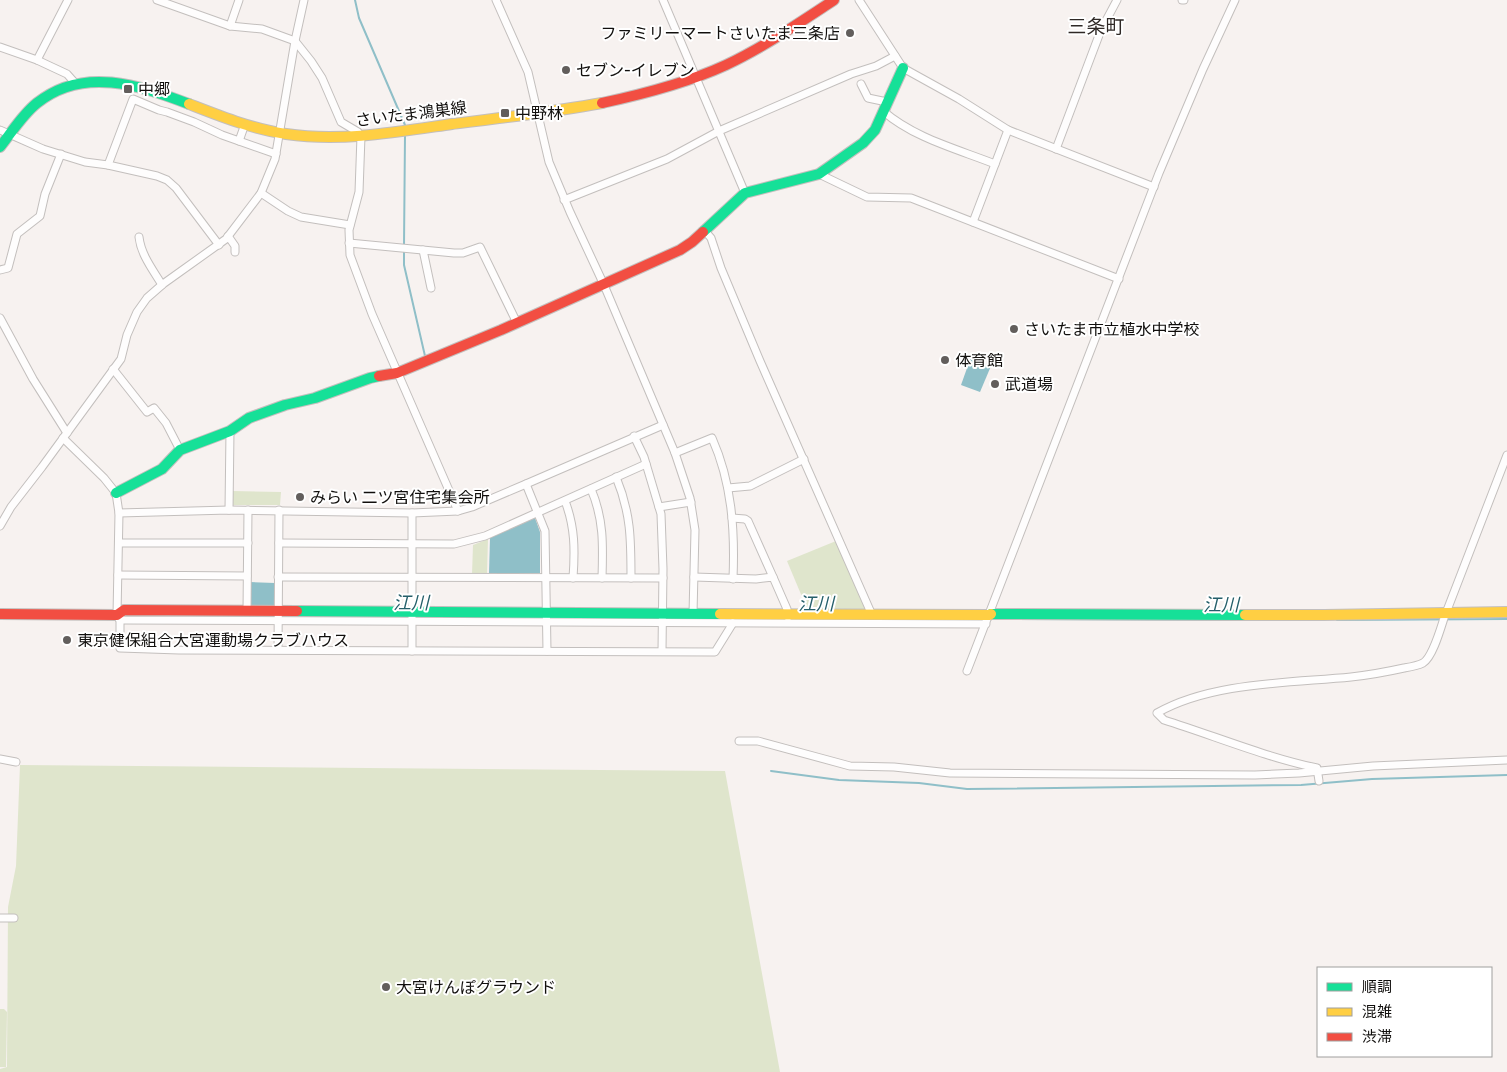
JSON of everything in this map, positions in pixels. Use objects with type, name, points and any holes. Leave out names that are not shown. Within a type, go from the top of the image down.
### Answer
[{"type":"street","points":[[37,60],[68,0]]},
{"type":"street","points":[[158,0],[230,26],[262,29],[295,41],[322,78],[341,122],[358,132],[361,136],[359,192],[350,225],[350,255],[372,314],[458,511]]},
{"type":"street","points":[[230,26],[238,0]]},
{"type":"street","points":[[0,526],[11,507],[121,359],[127,335],[137,312],[147,298],[162,285],[219,245],[261,194],[276,154],[295,41],[304,0]]},
{"type":"street","points":[[496,0],[528,72],[536,113],[549,162],[675,452],[691,502],[695,530],[693,618]]},
{"type":"street","points":[[663,0],[745,193]]},
{"type":"street","name":"さいたま鴻巣線","points":[[0,146],[5,132],[38,102],[51,93],[76,84],[103,80],[132,84],[245,124],[280,133],[323,138],[361,136],[536,113],[628,98],[696,77],[724,66],[756,50],[834,0]]},
{"type":"street","points":[[859,0],[903,68],[1008,130],[1154,187]]},
{"type":"street","points":[[1056,148],[1101,30],[1117,0]]},
{"type":"street","points":[[967,671],[1154,187],[1203,69],[1235,0]]},
{"type":"street","points":[[0,47],[37,60],[67,74],[76,84]]},
{"type":"street","points":[[564,200],[667,159],[719,131],[851,74],[876,66],[895,56]]},
{"type":"street","points":[[116,494],[162,469],[180,450],[230,431],[249,418],[315,398],[370,378],[397,373],[517,323],[680,250],[692,242],[745,193],[820,174],[864,143],[874,130],[903,68]]},
{"type":"street","points":[[861,84],[868,98],[885,106],[895,121],[932,140],[995,164]]},
{"type":"street","points":[[108,166],[133,99],[194,122],[222,135],[276,154]]},
{"type":"street","points":[[239,141],[245,124]]},
{"type":"street","points":[[973,222],[1008,130]]},
{"type":"street","points":[[5,132],[43,149],[85,162],[157,176],[167,180],[176,188],[219,245]]},
{"type":"street","points":[[0,270],[8,268],[17,234],[40,216],[61,154]]},
{"type":"street","points":[[820,174],[867,197],[911,198],[1120,279]]},
{"type":"street","points":[[261,194],[301,217],[350,225]]},
{"type":"street","points":[[704,230],[711,238],[721,268],[749,336],[872,615]]},
{"type":"street","points":[[228,236],[235,246],[235,252]]},
{"type":"street","points":[[139,237],[148,262],[162,285]]},
{"type":"street","points":[[349,243],[454,253],[463,253],[480,247],[517,323]]},
{"type":"street","points":[[423,250],[432,288]]},
{"type":"street","points":[[1,322],[65,435],[116,494],[120,514],[118,575],[120,648],[179,650],[715,652],[733,623]]},
{"type":"street","points":[[113,369],[147,412],[154,408],[166,423],[180,450]]},
{"type":"street","points":[[120,514],[229,510],[412,513],[458,511],[472,507],[663,425]]},
{"type":"street","points":[[229,510],[230,431]]},
{"type":"street","points":[[634,436],[646,464],[661,514],[663,578],[662,651]]},
{"type":"street","points":[[675,452],[712,438],[719,454],[728,488],[732,518],[733,579]]},
{"type":"street","points":[[1319,781],[1317,768],[1270,756],[1164,720],[1157,713],[1166,708],[1214,692],[1266,684],[1376,675],[1424,663],[1430,654],[1507,455]]},
{"type":"street","points":[[728,488],[750,486],[804,459]]},
{"type":"street","points":[[279,543],[454,544],[485,536],[646,464]]},
{"type":"street","points":[[616,477],[628,509],[631,578]]},
{"type":"street","points":[[526,484],[545,531],[546,651]]},
{"type":"street","points":[[591,489],[601,518],[602,578]]},
{"type":"street","points":[[565,500],[573,523],[574,578]]},
{"type":"street","points":[[659,507],[691,502]]},
{"type":"street","points":[[247,615],[248,510]]},
{"type":"street","points":[[278,649],[279,510]]},
{"type":"street","points":[[412,513],[412,651]]},
{"type":"street","points":[[732,518],[748,521],[773,577],[788,618]]},
{"type":"street","points":[[119,543],[248,543]]},
{"type":"street","points":[[118,575],[248,576]]},
{"type":"street","points":[[278,577],[663,578]]},
{"type":"street","points":[[694,577],[733,579],[773,577]]},
{"type":"street","points":[[118,617],[124,610],[278,616],[987,619]]},
{"type":"street","points":[[987,619],[992,613],[1324,615],[1390,613],[1444,618],[1507,612]]},
{"type":"street","points":[[0,614],[118,617]]},
{"type":"street","points":[[693,618],[733,623],[788,618],[872,615],[987,619]]},
{"type":"street","points":[[739,742],[758,741],[850,766],[894,767],[956,774],[1264,774],[1317,772],[1373,766],[1507,760]]},
{"type":"street","points":[[0,759],[16,762]]},
{"type":"street","points":[[0,918],[14,918]]},
{"type":"green space","points":[[232,491],[281,492],[280,505],[231,505]]},
{"type":"green space","points":[[488,539],[487,574],[472,574],[473,545]]},
{"type":"green space","points":[[836,541],[868,612],[808,611],[787,561]]},
{"type":"green space","name":"大宮けんぽグラウンド","points":[[20,765],[725,771],[780,1072],[0,1072],[0,1069],[7,1067],[8,907],[16,866]]},
{"type":"green space","points":[[0,1009],[4,1009],[7,1012],[6,1067],[0,1067]]},
{"type":"water","points":[[971,357],[991,366],[980,392],[961,385]]},
{"type":"water","points":[[535,518],[540,532],[540,573],[489,573],[490,538]]},
{"type":"water","points":[[250,582],[275,583],[274,607],[250,607]]},
{"type":"waterway","points":[[355,0],[359,18],[405,125]]},
{"type":"waterway","points":[[404,245],[405,135]]},
{"type":"waterway","points":[[404,250],[404,265],[425,356]]},
{"type":"waterway","name":"江川","points":[[990,619],[1255,620]]},
{"type":"waterway","name":"江川","points":[[1337,620],[1507,619]]},
{"type":"waterway","points":[[771,771],[839,780],[919,783],[967,789],[1301,785],[1372,779],[1507,775]]},
{"type":"traffic: fast","points":[[703,232],[745,193],[819,174],[863,143],[875,130],[903,68]]},
{"type":"traffic: fast","points":[[0,147],[22,118],[37,103],[55,92],[73,85],[92,82],[112,82],[151,91],[189,104]]},
{"type":"traffic: fast","points":[[116,493],[162,469],[180,450],[230,431],[249,418],[379,376]]},
{"type":"traffic: fast","points":[[297,611],[720,614]]},
{"type":"traffic: fast","points":[[991,614],[1245,615]]},
{"type":"traffic: slow","points":[[189,104],[236,122],[261,129],[286,134],[328,137],[390,133],[602,103]]},
{"type":"traffic: slow","points":[[1245,615],[1507,612]]},
{"type":"traffic: slow","points":[[720,614],[991,614]]},
{"type":"traffic: jam","points":[[602,103],[665,87],[726,65],[768,43],[834,0]]},
{"type":"traffic: jam","points":[[379,376],[397,373],[501,330],[680,250],[703,232]]},
{"type":"traffic: jam","points":[[0,614],[117,615],[124,610],[297,611]]},
{"type":"place","name":"ファミリーマートさいたま三条店","points":[[850,33]]},
{"type":"place","name":"セブン-イレブン","points":[[566,70]]},
{"type":"place","name":"中郷","points":[[128,89]]},
{"type":"place","name":"中野林","points":[[505,113]]},
{"type":"place","name":"さいたま市立植水中学校","points":[[1014,329]]},
{"type":"place","name":"体育館","points":[[945,360]]},
{"type":"place","name":"武道場","points":[[995,384]]},
{"type":"place","name":"みらい 二ツ宮住宅集会所","points":[[300,497]]},
{"type":"place","name":"東京健保組合大宮運動場クラブハウス","points":[[67,640]]},
{"type":"place","name":"大宮けんぽグラウンド","points":[[386,987]]},
{"type":"district","name":"三条町","points":[[1096,26]]}]
